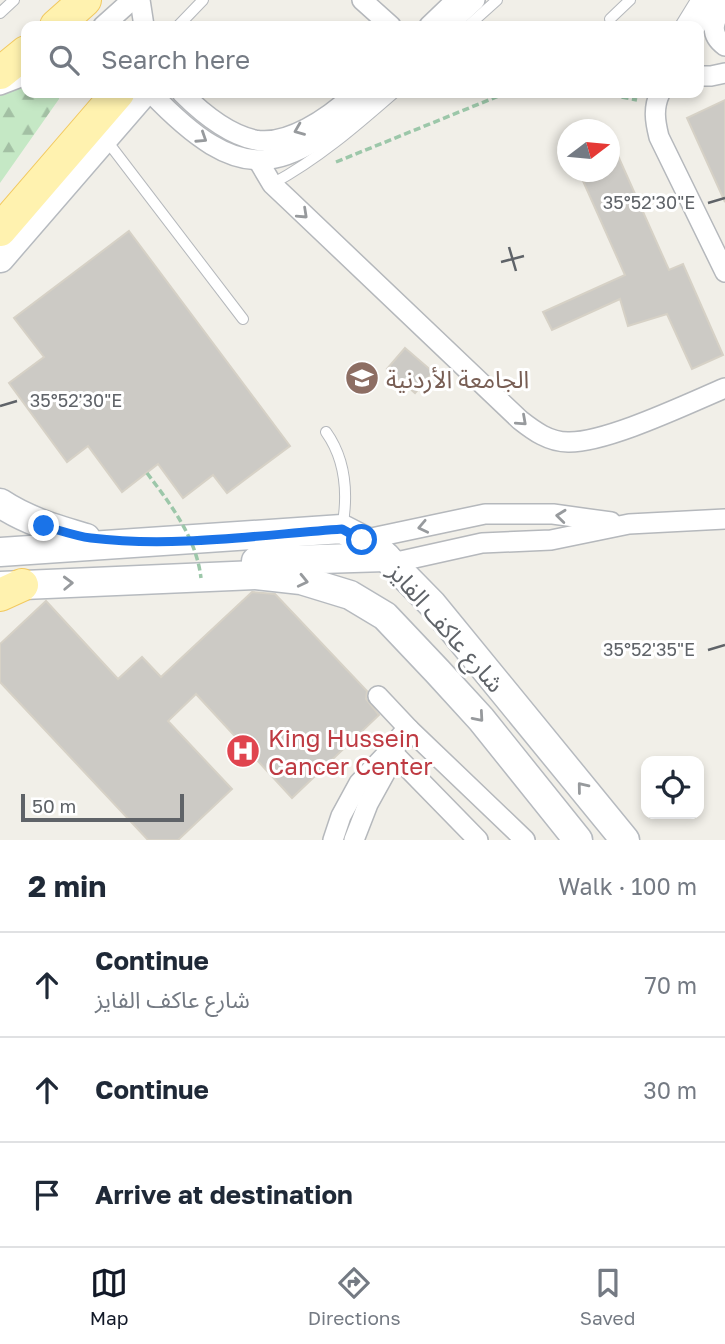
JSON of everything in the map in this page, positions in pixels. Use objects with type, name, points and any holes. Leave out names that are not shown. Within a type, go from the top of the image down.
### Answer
[{"type":"main road","points":[[62,21],[85,0]]},
{"type":"main road","points":[[0,73],[21,56]]},
{"type":"main road","points":[[1,224],[124,98]]},
{"type":"main road","points":[[0,258],[104,138],[126,98]]},
{"type":"main road","points":[[0,503],[44,526],[88,538],[135,541]]},
{"type":"main road","points":[[0,552],[135,541],[352,535]]},
{"type":"main road","name":"شارع عاكف الفايز","points":[[352,535],[375,546],[432,604],[625,840]]},
{"type":"main road","points":[[162,579],[201,564],[389,560]]},
{"type":"main road","name":"شارع عاكف الفايز","points":[[7,589],[256,575],[301,580],[350,595],[385,616],[481,719],[578,840]]},
{"type":"street","points":[[109,21],[132,0]]},
{"type":"street","points":[[140,0],[143,21]]},
{"type":"street","points":[[362,0],[385,21]]},
{"type":"street","points":[[452,21],[475,0]]},
{"type":"street","points":[[699,21],[711,0]]},
{"type":"street","points":[[434,21],[454,1]]},
{"type":"street","points":[[725,3],[713,23],[713,33],[725,46]]},
{"type":"street","points":[[704,76],[725,73]]},
{"type":"street","points":[[0,85],[21,77]]},
{"type":"street","points":[[156,98],[187,128],[209,142],[232,156],[259,162],[280,158],[324,137],[369,98]]},
{"type":"street","points":[[188,98],[214,120],[255,140],[276,139],[299,131],[319,121],[349,98]]},
{"type":"street","points":[[658,98],[655,120],[659,137],[725,272]]},
{"type":"street","points":[[259,162],[272,184],[520,419],[544,437],[567,443],[594,438],[725,388]]},
{"type":"street","points":[[352,535],[485,514],[553,514],[629,524]]},
{"type":"street","points":[[389,560],[482,543],[551,540],[629,524],[725,519]]},
{"type":"street","points":[[378,696],[525,840]]},
{"type":"street","points":[[354,840],[401,735],[409,729]]},
{"type":"street","points":[[332,840],[341,816],[359,783],[395,750]]},
{"type":"street","points":[[395,750],[478,840]]},
{"type":"lane","points":[[0,13],[14,0]]},
{"type":"lane","points":[[183,21],[203,0]]},
{"type":"lane","points":[[474,21],[497,0]]},
{"type":"lane","points":[[610,19],[630,0]]},
{"type":"lane","points":[[683,21],[696,0]]},
{"type":"lane","points":[[272,184],[314,160],[388,98]]},
{"type":"lane","points":[[104,138],[243,318]]},
{"type":"lane","points":[[326,432],[336,446],[344,475],[352,535]]},
{"type":"path","points":[[314,160],[323,163],[339,161],[491,98]]},
{"type":"path","points":[[147,473],[176,511],[195,553],[201,578]]},
{"type":"green space","points":[[21,75],[21,98],[59,99],[0,183],[0,93]]},
{"type":"building","points":[[725,100],[725,202],[687,118]]},
{"type":"building","points":[[620,160],[669,270],[683,264],[723,355],[692,369],[667,314],[628,326],[620,299],[552,330],[543,312],[625,275],[583,182],[620,182]]},
{"type":"building","points":[[129,231],[290,446],[227,493],[213,475],[183,498],[158,464],[122,492],[88,446],[67,462],[9,383],[44,357],[14,318]]},
{"type":"building","points":[[405,348],[433,372],[415,393],[387,369]]},
{"type":"building","points":[[252,592],[275,594],[367,691],[366,699],[379,715],[292,798],[196,694],[168,721],[232,789],[178,840],[148,840],[0,682],[0,644],[46,601],[118,679],[142,657],[161,677]]},
{"type":"place","name":"الجامعة الأردنية","points":[[362,378]]},
{"type":"place","name":"King Hussein Cancer Center","points":[[243,751]]},
{"type":"route","points":[[44,526],[88,538],[135,541],[189,540],[342,529],[362,540]]}]
